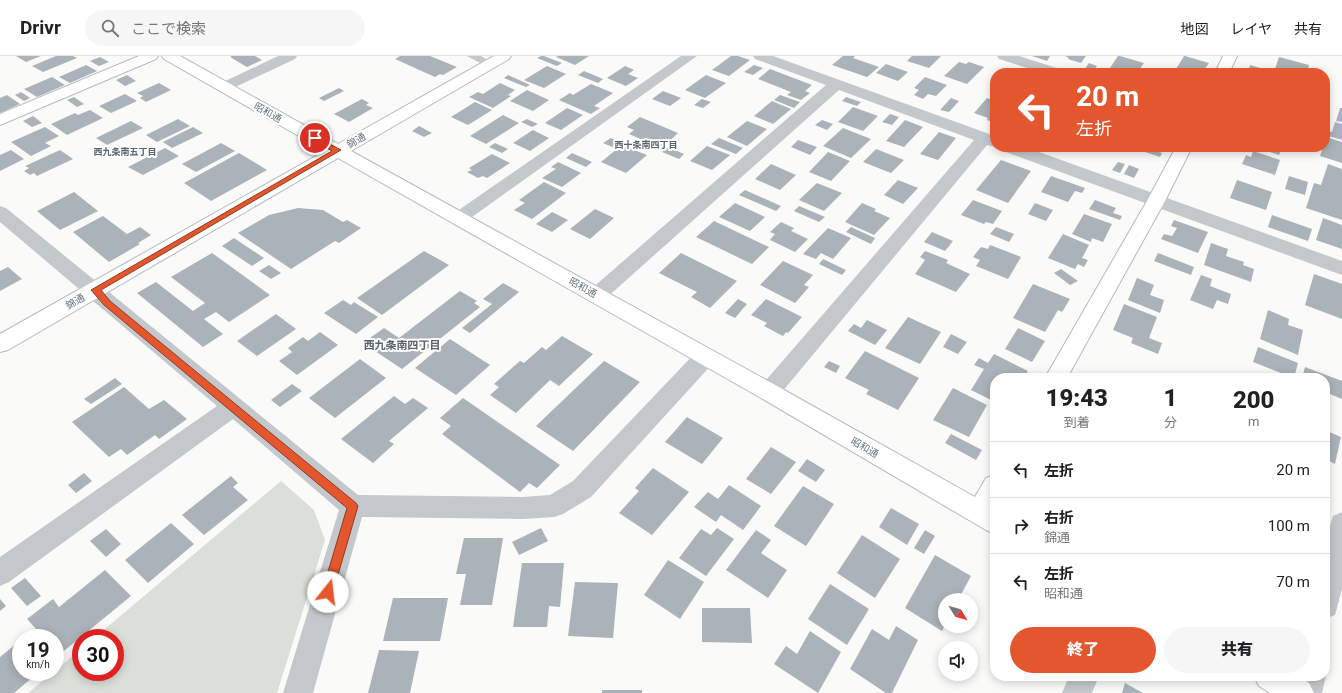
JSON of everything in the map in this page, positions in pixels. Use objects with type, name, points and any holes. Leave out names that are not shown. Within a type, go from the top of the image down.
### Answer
[{"type":"street","points":[[0,120],[151,56]]},
{"type":"street","name":"昭和通","points":[[169,56],[706,356],[987,518]]},
{"type":"street","points":[[224,87],[290,56]]},
{"type":"street","points":[[459,218],[690,56]]},
{"type":"street","points":[[760,56],[990,140],[769,392]]},
{"type":"street","points":[[1004,56],[1042,68]]},
{"type":"street","points":[[1224,68],[1230,56]]},
{"type":"street","name":"錦通","points":[[0,344],[337,150],[497,60]]},
{"type":"street","points":[[597,295],[838,84]]},
{"type":"street","points":[[1023,152],[1342,268]]},
{"type":"street","points":[[1059,373],[1156,201],[1181,152]]},
{"type":"street","points":[[0,212],[96,290],[107,303],[353,506],[523,508],[554,506],[582,489],[706,356]]},
{"type":"street","points":[[0,573],[232,407]]},
{"type":"street","points":[[298,693],[353,506]]},
{"type":"street","points":[[987,518],[990,506]]},
{"type":"street","points":[[1330,582],[1342,524]]},
{"type":"street","points":[[1077,693],[1082,681]]},
{"type":"street","points":[[1278,681],[1299,693]]},
{"type":"street","points":[[1307,693],[1310,681]]},
{"type":"lane","points":[[472,56],[497,60]]},
{"type":"shaded area","points":[[281,481],[314,510],[325,540],[277,693],[28,693],[42,681],[64,681],[64,663],[72,656],[72,681],[124,681],[124,629],[105,629]]},
{"type":"building","points":[[16,56],[41,56],[26,62]]},
{"type":"building","points":[[56,56],[73,56],[77,58],[43,72],[32,66]]},
{"type":"building","points":[[255,56],[262,60],[247,67],[230,57]]},
{"type":"building","points":[[400,56],[430,56],[457,67],[443,75],[440,74],[435,77],[395,59]]},
{"type":"building","points":[[541,56],[562,63],[557,66],[537,58]]},
{"type":"building","points":[[589,56],[575,65],[556,57]]},
{"type":"building","points":[[731,56],[738,56],[750,60],[729,76],[712,70]]},
{"type":"building","points":[[843,56],[855,56],[853,58],[879,67],[867,77],[832,65]]},
{"type":"building","points":[[912,56],[941,56],[929,68],[907,61]]},
{"type":"building","points":[[1032,56],[1050,56],[1047,61]]},
{"type":"building","points":[[1065,56],[1086,56],[1081,63],[1068,59],[1069,58]]},
{"type":"building","points":[[1118,56],[1144,63],[1140,68],[1110,68]]},
{"type":"building","points":[[1184,56],[1209,63],[1206,68],[1177,68]]},
{"type":"building","points":[[100,57],[109,62],[99,66],[90,61]]},
{"type":"building","points":[[1279,57],[1309,65],[1308,68],[1275,68]]},
{"type":"building","points":[[959,62],[966,64],[969,62],[984,67],[967,84],[944,76]]},
{"type":"building","points":[[1089,63],[1097,66],[1096,68],[1086,68]]},
{"type":"building","points":[[886,64],[908,72],[898,81],[876,73]]},
{"type":"building","points":[[86,65],[97,71],[70,83],[59,77]]},
{"type":"building","points":[[754,65],[763,68],[753,75],[744,72]]},
{"type":"building","points":[[1250,65],[1260,68],[1249,68]]},
{"type":"building","points":[[547,66],[566,74],[544,88],[524,80]]},
{"type":"building","points":[[625,66],[634,70],[628,74],[638,78],[626,86],[607,78]]},
{"type":"building","points":[[770,69],[812,85],[805,91],[810,93],[801,100],[787,95],[791,92],[758,79]]},
{"type":"building","points":[[584,71],[603,79],[598,83],[578,75]]},
{"type":"building","points":[[127,75],[136,81],[125,86],[116,80]]},
{"type":"building","points":[[508,75],[530,85],[526,87],[504,78]]},
{"type":"building","points":[[706,75],[726,83],[705,98],[685,90]]},
{"type":"building","points":[[52,77],[65,85],[37,97],[24,89]]},
{"type":"building","points":[[925,77],[947,85],[936,96],[928,94],[923,99],[914,95],[919,90],[914,88]]},
{"type":"building","points":[[159,83],[171,90],[146,102],[140,98],[143,96],[137,93]]},
{"type":"building","points":[[500,83],[515,90],[508,95],[511,96],[493,108],[469,97],[478,92],[483,94]]},
{"type":"building","points":[[591,84],[613,93],[594,106],[600,108],[591,114],[559,100],[570,93],[573,95]]},
{"type":"building","points":[[339,88],[344,91],[324,101],[319,98]]},
{"type":"building","points":[[527,90],[549,100],[533,111],[510,101]]},
{"type":"building","points":[[663,91],[681,98],[670,106],[652,99]]},
{"type":"building","points":[[21,92],[30,98],[24,101],[15,95]]},
{"type":"building","points":[[125,94],[137,101],[111,113],[99,106]]},
{"type":"building","points":[[7,95],[20,104],[0,113],[0,98]]},
{"type":"building","points":[[780,95],[800,102],[794,108],[774,100]]},
{"type":"building","points":[[74,97],[84,104],[77,107],[67,100]]},
{"type":"building","points":[[846,97],[861,102],[857,106],[842,101]]},
{"type":"building","points":[[951,98],[959,101],[949,112],[940,110]]},
{"type":"building","points":[[987,98],[990,99],[990,121],[987,120],[988,118],[974,113]]},
{"type":"building","points":[[362,99],[369,103],[366,105],[373,108],[349,122],[334,114]]},
{"type":"building","points":[[702,99],[711,102],[703,108],[694,105]]},
{"type":"building","points":[[772,101],[791,109],[773,124],[754,116]]},
{"type":"building","points":[[475,102],[492,110],[468,125],[451,117]]},
{"type":"building","points":[[853,107],[878,116],[863,131],[838,122]]},
{"type":"building","points":[[567,108],[583,115],[561,130],[545,123]]},
{"type":"building","points":[[1340,108],[1342,108],[1342,122],[1336,121]]},
{"type":"building","points":[[90,110],[103,118],[67,135],[51,124],[75,113],[78,115]]},
{"type":"building","points":[[890,114],[899,117],[892,125],[882,122]]},
{"type":"building","points":[[503,115],[519,123],[486,144],[470,136]]},
{"type":"building","points":[[33,116],[42,123],[32,127],[23,121]]},
{"type":"building","points":[[640,117],[678,133],[662,148],[629,134],[634,130],[627,127]]},
{"type":"building","points":[[178,119],[190,126],[157,142],[146,135]]},
{"type":"building","points":[[527,119],[538,124],[532,127],[521,122]]},
{"type":"building","points":[[822,120],[833,124],[827,130],[815,125]]},
{"type":"building","points":[[905,120],[923,127],[904,147],[886,141]]},
{"type":"building","points":[[131,121],[143,128],[107,145],[96,138]]},
{"type":"building","points":[[747,121],[767,129],[747,146],[727,137]]},
{"type":"building","points":[[1335,122],[1342,124],[1342,140],[1330,136],[1330,131],[1332,132]]},
{"type":"building","points":[[419,126],[432,133],[424,137],[412,131]]},
{"type":"building","points":[[45,127],[59,136],[45,143],[51,146],[31,156],[11,142]]},
{"type":"building","points":[[193,127],[203,133],[172,148],[163,142]]},
{"type":"building","points":[[843,128],[871,139],[851,158],[823,146]]},
{"type":"building","points":[[533,130],[549,138],[530,151],[513,143]]},
{"type":"building","points":[[939,132],[956,138],[938,160],[920,154]]},
{"type":"building","points":[[611,138],[636,148],[634,150],[647,155],[626,173],[601,162],[617,149],[603,143]]},
{"type":"building","points":[[719,138],[743,148],[736,154],[711,144]]},
{"type":"building","points":[[1330,138],[1342,142],[1342,163],[1320,156],[1321,152],[1330,152]]},
{"type":"building","points":[[798,140],[817,147],[810,155],[791,147]]},
{"type":"building","points":[[221,143],[235,151],[196,172],[182,164]]},
{"type":"building","points":[[495,143],[508,149],[502,153],[489,147]]},
{"type":"building","points":[[707,146],[730,155],[712,170],[690,161]]},
{"type":"building","points":[[668,147],[684,154],[679,159],[662,152]]},
{"type":"building","points":[[165,148],[179,156],[143,175],[128,167]]},
{"type":"building","points":[[876,149],[904,160],[891,173],[863,162]]},
{"type":"building","points":[[11,150],[24,159],[0,171],[0,155]]},
{"type":"building","points":[[60,150],[73,159],[37,176],[34,173],[30,175],[24,171],[29,168],[25,166]]},
{"type":"building","points":[[828,152],[850,161],[831,181],[809,172]]},
{"type":"building","points":[[1145,152],[1162,153],[1160,157]]},
{"type":"building","points":[[1253,152],[1256,152],[1280,160],[1275,175],[1242,164],[1246,155],[1251,157]]},
{"type":"building","points":[[1270,152],[1280,152],[1279,155]]},
{"type":"building","points":[[239,153],[267,170],[211,201],[184,183]]},
{"type":"building","points":[[572,153],[592,162],[586,167],[566,158]]},
{"type":"building","points":[[492,154],[510,163],[487,178],[483,176],[478,178],[467,172],[472,170],[469,168]]},
{"type":"building","points":[[1001,160],[1031,171],[1008,203],[976,190]]},
{"type":"building","points":[[558,162],[581,173],[562,187],[542,178],[556,169],[551,167]]},
{"type":"building","points":[[1118,162],[1125,164],[1120,173],[1112,170]]},
{"type":"building","points":[[771,164],[796,175],[780,190],[755,179]]},
{"type":"building","points":[[1328,164],[1342,169],[1342,220],[1306,208],[1314,183],[1321,185]]},
{"type":"building","points":[[1129,165],[1139,169],[1134,178],[1124,174]]},
{"type":"building","points":[[1051,176],[1085,188],[1082,193],[1075,191],[1068,202],[1041,192]]},
{"type":"building","points":[[1289,176],[1308,182],[1305,195],[1285,189]]},
{"type":"building","points":[[898,180],[918,188],[903,204],[884,195]]},
{"type":"building","points":[[1237,180],[1272,192],[1266,210],[1230,198]]},
{"type":"building","points":[[544,182],[566,193],[532,219],[514,210],[525,203],[519,200]]},
{"type":"building","points":[[817,183],[842,193],[824,211],[799,200]]},
{"type":"building","points":[[745,190],[781,206],[776,211],[739,195]]},
{"type":"building","points":[[74,192],[98,211],[60,230],[37,211]]},
{"type":"building","points":[[973,200],[1002,211],[993,224],[986,222],[984,224],[961,215]]},
{"type":"building","points":[[1095,200],[1116,208],[1113,213],[1122,216],[1120,220],[1089,209]]},
{"type":"building","points":[[735,203],[765,217],[750,231],[719,217]]},
{"type":"building","points":[[862,203],[876,209],[874,211],[890,218],[874,235],[845,222]]},
{"type":"building","points":[[1035,203],[1053,210],[1046,221],[1028,214]]},
{"type":"building","points":[[799,206],[825,217],[819,222],[794,211]]},
{"type":"building","points":[[298,208],[323,210],[343,222],[347,220],[361,228],[339,243],[335,241],[291,269],[238,233],[269,215]]},
{"type":"building","points":[[595,209],[614,218],[590,239],[570,229]]},
{"type":"building","points":[[552,212],[568,220],[552,232],[536,224]]},
{"type":"building","points":[[1084,214],[1112,224],[1103,242],[1092,238],[1091,242],[1072,234]]},
{"type":"building","points":[[1272,215],[1312,229],[1308,241],[1268,227]]},
{"type":"building","points":[[103,216],[127,234],[140,227],[151,235],[138,243],[140,244],[109,262],[73,232]]},
{"type":"building","points":[[1323,218],[1342,225],[1342,249],[1316,240]]},
{"type":"building","points":[[1174,220],[1208,232],[1198,253],[1161,239],[1164,234],[1172,236],[1177,228],[1171,226]]},
{"type":"building","points":[[714,221],[769,247],[752,264],[696,237]]},
{"type":"building","points":[[781,222],[794,228],[791,231],[808,239],[795,252],[770,240],[775,234],[770,232]]},
{"type":"building","points":[[851,227],[875,238],[871,244],[846,232]]},
{"type":"building","points":[[996,227],[1014,234],[1009,242],[990,234]]},
{"type":"building","points":[[828,228],[851,238],[833,259],[821,253],[816,259],[803,254]]},
{"type":"building","points":[[932,232],[953,241],[945,251],[924,242]]},
{"type":"building","points":[[1063,234],[1089,245],[1082,258],[1088,260],[1084,267],[1078,264],[1075,269],[1048,258]]},
{"type":"building","points":[[234,238],[264,258],[252,266],[222,246]]},
{"type":"building","points":[[1211,243],[1228,249],[1226,256],[1244,262],[1243,265],[1254,269],[1251,282],[1204,265]]},
{"type":"building","points":[[990,245],[1021,257],[1008,279],[976,266],[980,260],[973,257],[981,247],[988,249]]},
{"type":"building","points":[[424,251],[449,265],[382,315],[357,298]]},
{"type":"building","points":[[925,251],[948,260],[946,263],[970,274],[956,292],[915,274],[925,260],[920,257]]},
{"type":"building","points":[[212,253],[270,295],[229,322],[216,312],[204,319],[223,334],[203,347],[137,293],[156,282],[193,311],[205,303],[171,277]]},
{"type":"building","points":[[681,253],[737,281],[710,308],[691,297],[697,292],[659,273]]},
{"type":"building","points":[[1158,253],[1194,267],[1191,275],[1154,261]]},
{"type":"building","points":[[823,259],[846,270],[842,275],[819,264]]},
{"type":"building","points":[[783,261],[813,275],[804,285],[809,287],[795,303],[760,285]]},
{"type":"building","points":[[269,265],[281,273],[271,279],[259,271]]},
{"type":"building","points":[[8,267],[22,279],[0,291],[0,271]]},
{"type":"building","points":[[1061,269],[1078,281],[1070,285],[1054,273]]},
{"type":"building","points":[[1314,274],[1342,284],[1342,319],[1305,305]]},
{"type":"building","points":[[1201,275],[1212,279],[1210,286],[1231,294],[1228,304],[1217,300],[1213,309],[1190,300]]},
{"type":"building","points":[[1137,278],[1154,285],[1150,295],[1164,300],[1160,313],[1128,300]]},
{"type":"building","points":[[503,283],[519,292],[470,333],[462,328],[492,304],[483,299]]},
{"type":"building","points":[[1033,284],[1070,299],[1062,312],[1058,310],[1045,332],[1013,318]]},
{"type":"building","points":[[460,291],[477,301],[474,303],[480,307],[402,369],[363,343],[384,328],[399,338]]},
{"type":"building","points":[[738,299],[747,304],[735,318],[725,313]]},
{"type":"building","points":[[766,299],[802,317],[788,333],[786,332],[783,336],[764,326],[767,323],[751,315]]},
{"type":"building","points":[[343,300],[351,305],[354,302],[378,317],[356,334],[324,313]]},
{"type":"building","points":[[1124,304],[1157,317],[1149,338],[1162,343],[1158,354],[1131,343],[1133,338],[1113,330]]},
{"type":"building","points":[[1268,310],[1289,319],[1288,325],[1303,330],[1298,355],[1260,339]]},
{"type":"building","points":[[276,314],[296,329],[257,356],[237,341]]},
{"type":"building","points":[[908,317],[941,332],[920,364],[885,348]]},
{"type":"building","points":[[867,320],[887,330],[875,345],[848,331],[854,324],[861,328]]},
{"type":"building","points":[[1018,328],[1045,341],[1032,362],[1005,349]]},
{"type":"building","points":[[320,332],[338,345],[297,375],[279,361],[292,352],[288,348],[303,337],[308,341]]},
{"type":"building","points":[[951,334],[967,342],[958,354],[943,347]]},
{"type":"building","points":[[562,336],[593,354],[559,386],[550,380],[516,413],[490,395],[499,387],[494,384],[520,361],[524,363],[542,347],[546,350]]},
{"type":"building","points":[[450,339],[490,365],[456,395],[415,368]]},
{"type":"building","points":[[1258,347],[1298,363],[1295,373],[1281,373],[1253,362]]},
{"type":"building","points":[[865,351],[919,378],[898,410],[866,394],[869,390],[845,378]]},
{"type":"building","points":[[994,354],[1028,371],[1027,373],[990,373],[990,400],[971,390],[984,369],[974,365],[979,358],[988,363]]},
{"type":"building","points":[[360,359],[386,378],[335,418],[309,398]]},
{"type":"building","points":[[604,361],[640,382],[573,451],[536,426]]},
{"type":"building","points":[[829,361],[840,366],[836,373],[824,367]]},
{"type":"building","points":[[1305,367],[1321,373],[1303,373]]},
{"type":"building","points":[[1330,376],[1342,381],[1342,399],[1330,394]]},
{"type":"building","points":[[115,378],[122,384],[91,404],[84,399]]},
{"type":"building","points":[[292,384],[302,391],[280,407],[271,400]]},
{"type":"building","points":[[124,387],[149,409],[164,400],[187,419],[159,439],[155,435],[127,455],[121,449],[109,457],[72,422]]},
{"type":"building","points":[[953,388],[987,405],[969,437],[933,420]]},
{"type":"building","points":[[394,396],[405,404],[413,398],[428,408],[389,441],[394,444],[373,463],[341,439]]},
{"type":"building","points":[[463,398],[560,465],[537,488],[529,483],[520,492],[442,434],[451,426],[440,418]]},
{"type":"building","points":[[687,417],[723,438],[702,464],[665,442]]},
{"type":"building","points":[[1330,432],[1341,437],[1335,464],[1330,462]]},
{"type":"building","points":[[951,434],[982,450],[976,460],[945,443]]},
{"type":"building","points":[[771,447],[796,462],[771,494],[746,479]]},
{"type":"building","points":[[807,459],[825,470],[816,482],[798,471]]},
{"type":"building","points":[[653,468],[689,492],[652,535],[619,513],[639,491],[635,488]]},
{"type":"building","points":[[84,473],[92,481],[76,493],[68,485]]},
{"type":"building","points":[[231,476],[238,483],[233,487],[248,500],[204,535],[182,515]]},
{"type":"building","points":[[729,485],[761,506],[743,530],[721,515],[716,522],[694,507],[708,492],[718,499]]},
{"type":"building","points":[[803,486],[834,504],[806,546],[774,526]]},
{"type":"building","points":[[891,508],[919,524],[907,545],[879,527]]},
{"type":"building","points":[[171,523],[194,544],[148,583],[125,560]]},
{"type":"building","points":[[541,528],[548,541],[519,555],[512,542]]},
{"type":"building","points":[[717,528],[734,539],[706,576],[679,558],[701,529],[711,535]]},
{"type":"building","points":[[106,529],[121,544],[106,557],[90,541]]},
{"type":"building","points":[[756,530],[771,540],[761,553],[787,570],[768,598],[726,570]]},
{"type":"building","points":[[925,530],[935,536],[924,554],[914,548]]},
{"type":"building","points":[[862,535],[900,559],[875,598],[837,573]]},
{"type":"building","points":[[464,538],[503,538],[492,605],[460,605],[466,574],[456,574]]},
{"type":"building","points":[[935,555],[971,576],[962,593],[938,593],[938,629],[905,608]]},
{"type":"building","points":[[668,560],[704,582],[680,619],[644,595]]},
{"type":"building","points":[[522,563],[564,563],[560,607],[549,606],[547,627],[513,627]]},
{"type":"building","points":[[105,570],[131,596],[91,629],[72,629],[72,644],[64,651],[64,629],[36,629],[27,619],[53,599],[59,607]]},
{"type":"building","points":[[25,578],[41,596],[27,606],[11,588]]},
{"type":"building","points":[[575,582],[618,583],[613,638],[568,636]]},
{"type":"building","points":[[830,584],[869,609],[847,645],[808,619]]},
{"type":"building","points":[[393,598],[448,598],[440,641],[383,641]]},
{"type":"building","points":[[0,599],[6,606],[0,611]]},
{"type":"building","points":[[702,608],[750,608],[752,643],[702,642]]},
{"type":"building","points":[[896,626],[918,640],[892,693],[886,693],[850,669],[872,629],[889,640]]},
{"type":"building","points":[[810,631],[841,652],[818,693],[774,664],[786,646],[797,654]]},
{"type":"building","points":[[12,647],[12,681],[28,681],[14,693],[0,693],[0,657]]},
{"type":"building","points":[[379,650],[419,651],[410,693],[368,693]]},
{"type":"building","points":[[1125,683],[1143,693],[1122,693]]},
{"type":"building","points":[[602,690],[642,690],[642,693],[602,693]]},
{"type":"district","name":"西十条南四丁目","points":[[646,145]]},
{"type":"district","name":"西九条南五丁目","points":[[125,152]]},
{"type":"district","name":"西九条南四丁目","points":[[402,345]]},
{"type":"route","points":[[315,138],[337,150],[96,290],[107,303],[353,506],[328,592]]}]
